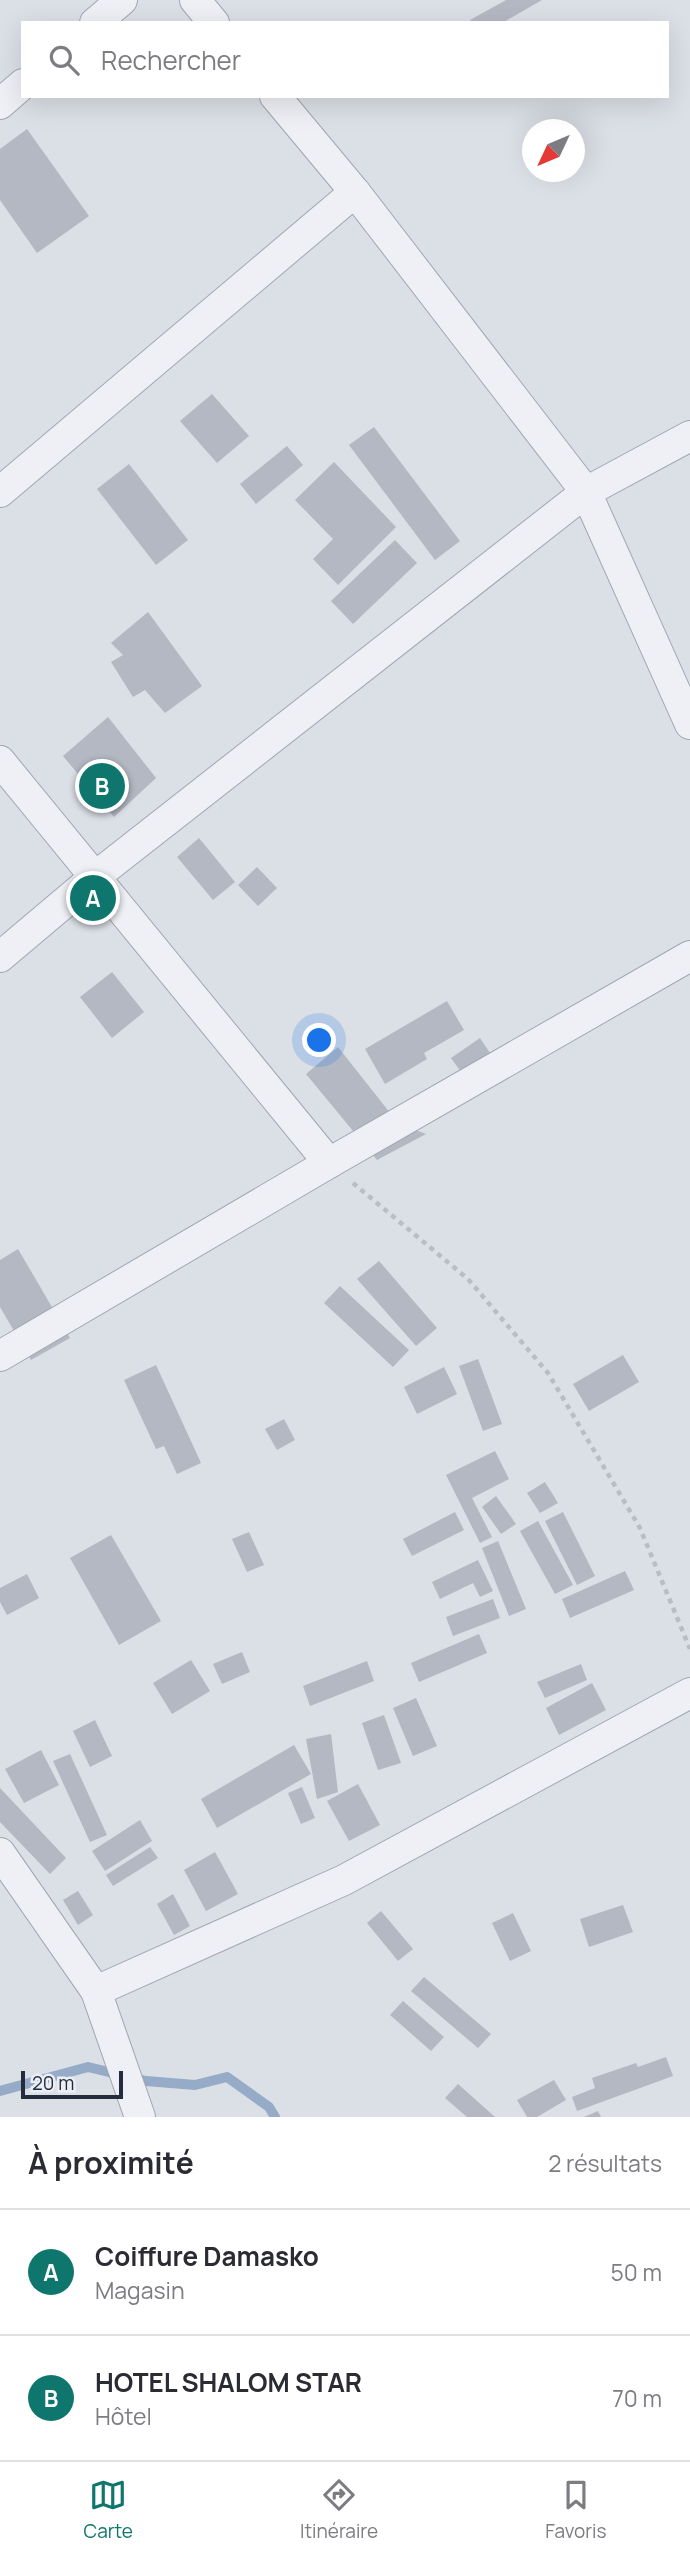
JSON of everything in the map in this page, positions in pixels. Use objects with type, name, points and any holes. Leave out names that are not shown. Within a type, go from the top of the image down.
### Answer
[{"type":"street","points":[[97,21],[121,0]]},
{"type":"street","points":[[195,0],[212,21]]},
{"type":"street","points":[[0,104],[21,86]]},
{"type":"street","points":[[277,98],[355,192],[586,492],[690,724]]},
{"type":"street","points":[[0,492],[355,192]]},
{"type":"street","points":[[0,957],[96,876],[586,492],[690,436]]},
{"type":"street","points":[[0,761],[329,1163]]},
{"type":"street","points":[[0,1356],[690,956]]},
{"type":"street","points":[[96,1991],[344,1880],[690,1693]]},
{"type":"street","points":[[0,1853],[96,1991],[141,2117]]},
{"type":"path","points":[[329,1163],[468,1279],[548,1373],[639,1528],[690,1649]]},
{"type":"building","points":[[506,0],[542,0],[505,21],[470,20]]},
{"type":"building","points":[[27,129],[89,216],[37,253],[0,200],[0,149]]},
{"type":"building","points":[[212,394],[249,436],[217,463],[180,421]]},
{"type":"building","points":[[374,427],[460,541],[435,560],[349,445]]},
{"type":"building","points":[[287,446],[303,465],[256,504],[240,484]]},
{"type":"building","points":[[334,462],[396,527],[338,585],[313,559],[333,539],[295,500]]},
{"type":"building","points":[[129,464],[188,540],[156,565],[97,489]]},
{"type":"building","points":[[395,540],[417,563],[353,624],[331,601]]},
{"type":"building","points":[[148,612],[202,686],[165,713],[145,690],[133,697],[111,662],[123,655],[111,643]]},
{"type":"building","points":[[108,717],[156,778],[114,817],[63,756]]},
{"type":"building","points":[[199,838],[235,882],[213,900],[177,857]]},
{"type":"building","points":[[257,867],[277,888],[258,906],[238,885]]},
{"type":"building","points":[[112,972],[144,1012],[112,1038],[80,997]]},
{"type":"building","points":[[447,1001],[464,1030],[424,1053],[427,1059],[385,1084],[365,1049]]},
{"type":"building","points":[[480,1038],[504,1074],[476,1093],[451,1058]]},
{"type":"building","points":[[338,1047],[398,1123],[426,1134],[377,1160],[306,1074]]},
{"type":"building","points":[[18,1249],[70,1338],[31,1360],[0,1307],[0,1260]]},
{"type":"building","points":[[379,1261],[437,1328],[416,1346],[357,1279]]},
{"type":"building","points":[[340,1286],[409,1350],[393,1367],[324,1303]]},
{"type":"building","points":[[623,1355],[639,1382],[589,1411],[573,1384]]},
{"type":"building","points":[[478,1359],[502,1424],[483,1431],[459,1366]]},
{"type":"building","points":[[156,1365],[201,1463],[177,1474],[164,1446],[156,1449],[124,1380]]},
{"type":"building","points":[[444,1367],[457,1394],[417,1414],[404,1387]]},
{"type":"building","points":[[284,1419],[295,1440],[277,1450],[265,1429]]},
{"type":"building","points":[[495,1451],[509,1479],[472,1498],[492,1537],[480,1543],[446,1475]]},
{"type":"building","points":[[545,1482],[558,1503],[540,1513],[527,1493]]},
{"type":"building","points":[[496,1496],[516,1524],[501,1534],[482,1507]]},
{"type":"building","points":[[455,1512],[464,1530],[412,1556],[403,1539]]},
{"type":"building","points":[[563,1512],[595,1576],[577,1585],[545,1521]]},
{"type":"building","points":[[538,1521],[573,1585],[555,1594],[520,1531]]},
{"type":"building","points":[[249,1532],[264,1565],[247,1572],[232,1539]]},
{"type":"building","points":[[111,1535],[161,1621],[119,1645],[70,1558]]},
{"type":"building","points":[[498,1541],[526,1609],[509,1616],[482,1548]]},
{"type":"building","points":[[478,1560],[493,1591],[480,1597],[473,1583],[440,1599],[432,1582]]},
{"type":"building","points":[[625,1571],[634,1590],[570,1618],[562,1599]]},
{"type":"building","points":[[27,1574],[39,1598],[7,1615],[0,1602],[0,1588]]},
{"type":"building","points":[[493,1599],[500,1618],[453,1636],[446,1617]]},
{"type":"building","points":[[479,1634],[487,1653],[419,1682],[411,1663]]},
{"type":"building","points":[[242,1652],[250,1672],[222,1684],[213,1664]]},
{"type":"building","points":[[191,1660],[210,1691],[172,1714],[153,1683]]},
{"type":"building","points":[[367,1661],[374,1681],[310,1706],[303,1686]]},
{"type":"building","points":[[581,1664],[587,1680],[545,1698],[537,1682]]},
{"type":"building","points":[[592,1683],[606,1710],[559,1735],[546,1708]]},
{"type":"building","points":[[416,1698],[437,1746],[413,1756],[393,1708]]},
{"type":"building","points":[[384,1715],[401,1763],[378,1770],[362,1723]]},
{"type":"building","points":[[95,1720],[112,1756],[90,1767],[73,1731]]},
{"type":"building","points":[[331,1734],[338,1792],[317,1799],[306,1739]]},
{"type":"building","points":[[294,1745],[311,1774],[217,1828],[201,1799]]},
{"type":"building","points":[[41,1750],[59,1785],[24,1803],[5,1769]]},
{"type":"building","points":[[70,1754],[107,1835],[90,1842],[53,1761]]},
{"type":"building","points":[[358,1784],[380,1825],[349,1841],[327,1801]]},
{"type":"building","points":[[302,1787],[315,1818],[301,1824],[288,1793]]},
{"type":"building","points":[[0,1788],[66,1858],[50,1874],[0,1822]]},
{"type":"building","points":[[140,1820],[152,1841],[105,1871],[92,1851]]},
{"type":"building","points":[[150,1847],[158,1858],[113,1886],[106,1875]]},
{"type":"building","points":[[215,1852],[238,1894],[206,1911],[184,1870]]},
{"type":"building","points":[[78,1891],[93,1915],[78,1925],[63,1900]]},
{"type":"building","points":[[173,1894],[190,1926],[174,1935],[157,1904]]},
{"type":"building","points":[[623,1905],[633,1932],[589,1947],[580,1919]]},
{"type":"building","points":[[381,1911],[413,1949],[398,1961],[367,1923]]},
{"type":"building","points":[[513,1913],[531,1951],[510,1961],[492,1923]]},
{"type":"building","points":[[424,1977],[491,2034],[478,2048],[411,1991]]},
{"type":"building","points":[[403,2001],[444,2037],[431,2051],[390,2015]]},
{"type":"building","points":[[666,2057],[673,2076],[577,2111],[572,2097],[595,2088],[592,2078],[636,2063],[638,2067]]},
{"type":"building","points":[[554,2080],[566,2100],[537,2117],[527,2117],[517,2100]]},
{"type":"building","points":[[458,2084],[495,2117],[467,2117],[445,2098]]},
{"type":"building","points":[[598,2111],[601,2117],[584,2117]]},
{"type":"waterway","points":[[0,2091],[88,2067],[146,2081],[195,2085],[227,2077],[269,2107],[275,2117]]},
{"type":"place","name":"HOTEL SHALOM STAR","points":[[102,786]]},
{"type":"place","name":"Coiffure Damasko","points":[[93,898]]}]
